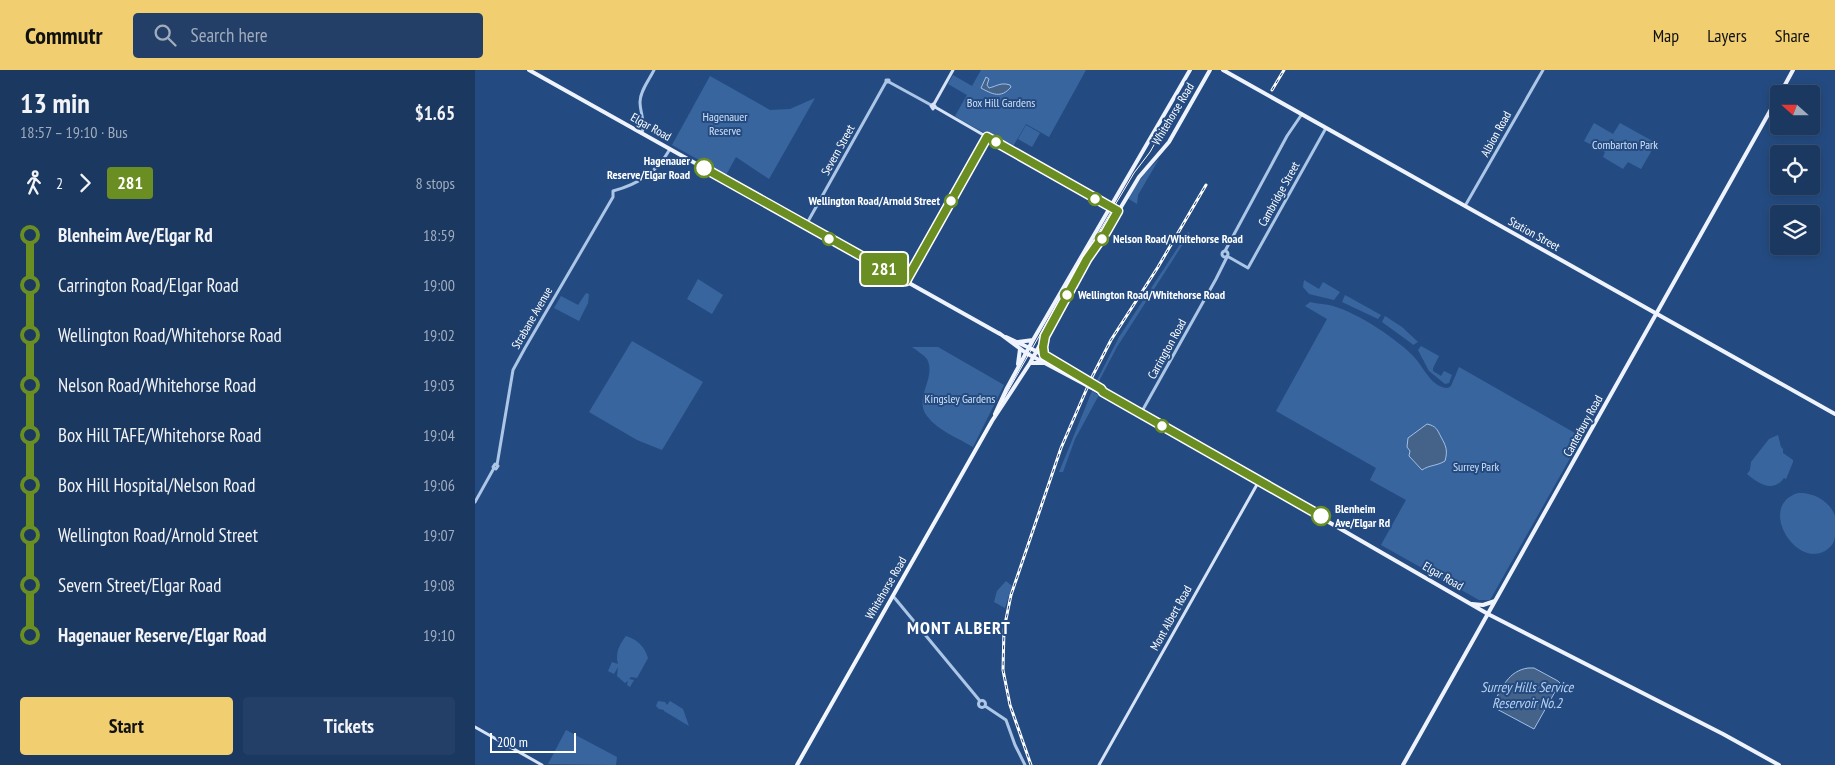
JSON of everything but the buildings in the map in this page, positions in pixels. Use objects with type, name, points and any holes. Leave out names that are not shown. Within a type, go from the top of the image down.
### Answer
[{"type":"main road","name":"Elgar Road","points":[[529,70],[999,333],[1044,355],[1103,392],[1259,480],[1488,614],[1779,765]]},
{"type":"main road","points":[[906,281],[987,137],[933,105],[953,70]]},
{"type":"main road","name":"Whitehorse Road","points":[[993,420],[1006,390],[1033,340],[1190,70]]},
{"type":"main road","name":"Whitehorse Road","points":[[797,765],[993,420],[1034,356],[1087,259],[1106,232],[1139,177],[1169,142],[1210,70]]},
{"type":"main road","name":"Station Street","points":[[1223,70],[1835,414]]},
{"type":"main road","name":"Canterbury Road","points":[[1785,85],[1793,70]]},
{"type":"main road","name":"Canterbury Road","points":[[1403,765],[1770,111]]},
{"type":"main road","name":"Elgar Road","points":[[999,333],[1026,353],[1099,392],[1103,392]]},
{"type":"main road","points":[[1044,337],[1044,355]]},
{"type":"main road","points":[[1018,342],[1033,340]]},
{"type":"main road","points":[[1017,369],[1020,349]]},
{"type":"main road","points":[[1030,362],[1047,363]]},
{"type":"main road","name":"Mont Albert Road","points":[[1099,765],[1259,480]]},
{"type":"main road","points":[[1470,603],[1483,605],[1495,601]]},
{"type":"main road","points":[[475,727],[542,765]]},
{"type":"street","points":[[642,133],[644,127],[640,103],[641,94],[654,70]]},
{"type":"street","name":"Albion Road","points":[[1465,206],[1543,70]]},
{"type":"street","name":"Severn Street","points":[[806,225],[887,82],[933,105]]},
{"type":"street","name":"Carrington Road","points":[[1141,413],[1216,279],[1225,256],[1222,253],[1225,251],[1287,136],[1302,114]]},
{"type":"street","name":"Cambridge Street","points":[[1225,256],[1248,268],[1326,128]]},
{"type":"street","points":[[987,137],[1118,211]]},
{"type":"street","name":"Strabane Avenue","points":[[475,502],[495,466],[513,370],[613,196],[613,191],[630,187],[644,180],[659,166],[670,149]]},
{"type":"street","points":[[893,596],[980,701],[980,706],[985,706],[1007,720],[1015,745],[1025,765]]},
{"type":"green space","name":"Box Hill Gardens","points":[[981,70],[1086,70],[1049,137],[1026,124],[1012,148],[955,116],[967,95],[948,84],[953,75],[972,86]]},
{"type":"green space","name":"Hagenauer Reserve","points":[[710,76],[770,110],[790,109],[815,98],[769,179],[736,157],[726,175],[672,145]]},
{"type":"green space","name":"Combarton Park","points":[[1594,123],[1613,134],[1620,123],[1656,143],[1641,169],[1628,162],[1623,169],[1603,157],[1605,152],[1584,141]]},
{"type":"green space","points":[[1026,125],[1040,133],[1032,147],[1018,139]]},
{"type":"green space","points":[[1159,159],[1138,195],[1137,204],[1127,198],[1145,173]]},
{"type":"green space","points":[[1188,232],[1190,233],[1117,347],[1098,383],[1096,382],[1119,337]]},
{"type":"green space","points":[[698,279],[723,295],[712,314],[687,299]]},
{"type":"green space","points":[[1304,280],[1319,289],[1323,282],[1340,292],[1334,300],[1309,294],[1303,287]]},
{"type":"green space","points":[[586,293],[589,294],[588,303],[579,321],[554,308],[561,296],[578,305]]},
{"type":"green space","points":[[1345,295],[1381,315],[1378,319],[1342,302]]},
{"type":"green space","name":"Surrey Park","points":[[1310,302],[1342,309],[1377,328],[1408,351],[1437,385],[1448,388],[1451,386],[1459,367],[1582,437],[1490,600],[1479,600],[1381,545],[1406,500],[1370,480],[1376,468],[1276,411],[1327,319],[1305,306]]},
{"type":"green space","points":[[1385,316],[1402,327],[1418,342],[1413,345],[1382,322]]},
{"type":"green space","points":[[632,341],[703,382],[662,450],[637,440],[589,412]]},
{"type":"green space","points":[[1421,346],[1439,356],[1433,371],[1441,376],[1444,371],[1452,375],[1449,383],[1445,384],[1429,371],[1418,350]]},
{"type":"green space","name":"Kingsley Gardens","points":[[912,347],[938,347],[1004,385],[973,447],[942,430],[927,416],[923,409],[923,395],[929,366],[926,357]]},
{"type":"green space","points":[[1092,391],[1099,395],[1075,439],[1063,472],[1059,472]]},
{"type":"green space","points":[[1778,435],[1783,453],[1793,462],[1786,479],[1784,478],[1780,483],[1771,486],[1761,484],[1747,474],[1750,470],[1751,462],[1769,439]]},
{"type":"green space","points":[[1798,493],[1815,496],[1825,502],[1835,516],[1834,542],[1829,548],[1817,554],[1805,552],[1795,545],[1786,535],[1781,523],[1780,511],[1786,500]]},
{"type":"green space","points":[[1006,581],[1012,586],[1005,608],[994,602],[997,591]]},
{"type":"green space","points":[[626,636],[640,644],[648,658],[637,678],[631,677],[629,679],[634,680],[630,687],[627,685],[628,681],[625,683],[617,676],[618,667],[614,674],[608,671],[612,662],[618,664],[618,650]]},
{"type":"green space","points":[[658,701],[665,702],[667,705],[670,701],[683,709],[689,726],[664,710],[659,709],[656,706]]},
{"type":"green space","points":[[566,730],[617,757],[616,765],[548,764]]},
{"type":"water","points":[[986,77],[989,79],[987,85],[989,88],[1004,84],[1011,87],[1000,94],[989,92],[981,88]]},
{"type":"water","points":[[1427,424],[1437,430],[1445,446],[1446,454],[1445,461],[1422,470],[1409,456],[1410,451],[1407,447],[1408,438]]},
{"type":"water","name":"Surrey Hills Service Reservoir No.2","points":[[1528,668],[1534,668],[1560,683],[1534,729],[1493,707],[1506,681],[1515,673]]},
{"type":"tram line","points":[[796,765],[1080,264],[1171,115]]},
{"type":"railway","points":[[1272,90],[1284,70]]},
{"type":"railway","points":[[1031,765],[1010,705],[1003,670],[1004,629],[1011,595],[1061,448],[1091,379],[1111,340],[1158,267],[1206,185]]},
{"type":"bus line","name":"281","points":[[704,168],[906,281],[987,137],[1118,211],[1087,259],[1044,337],[1044,355],[1103,392],[1321,516]]},
{"type":"place","name":"Hagenauer Reserve/Elgar Road","points":[[704,168]]},
{"type":"place","name":"Wellington Road/Arnold Street","points":[[951,201]]},
{"type":"place","name":"Nelson Road/Whitehorse Road","points":[[1102,239]]},
{"type":"place","name":"Wellington Road/Whitehorse Road","points":[[1067,295]]},
{"type":"place","name":"Blenheim Ave/Elgar Rd","points":[[1321,516]]},
{"type":"district","name":"MONT ALBERT","points":[[959,628]]}]
